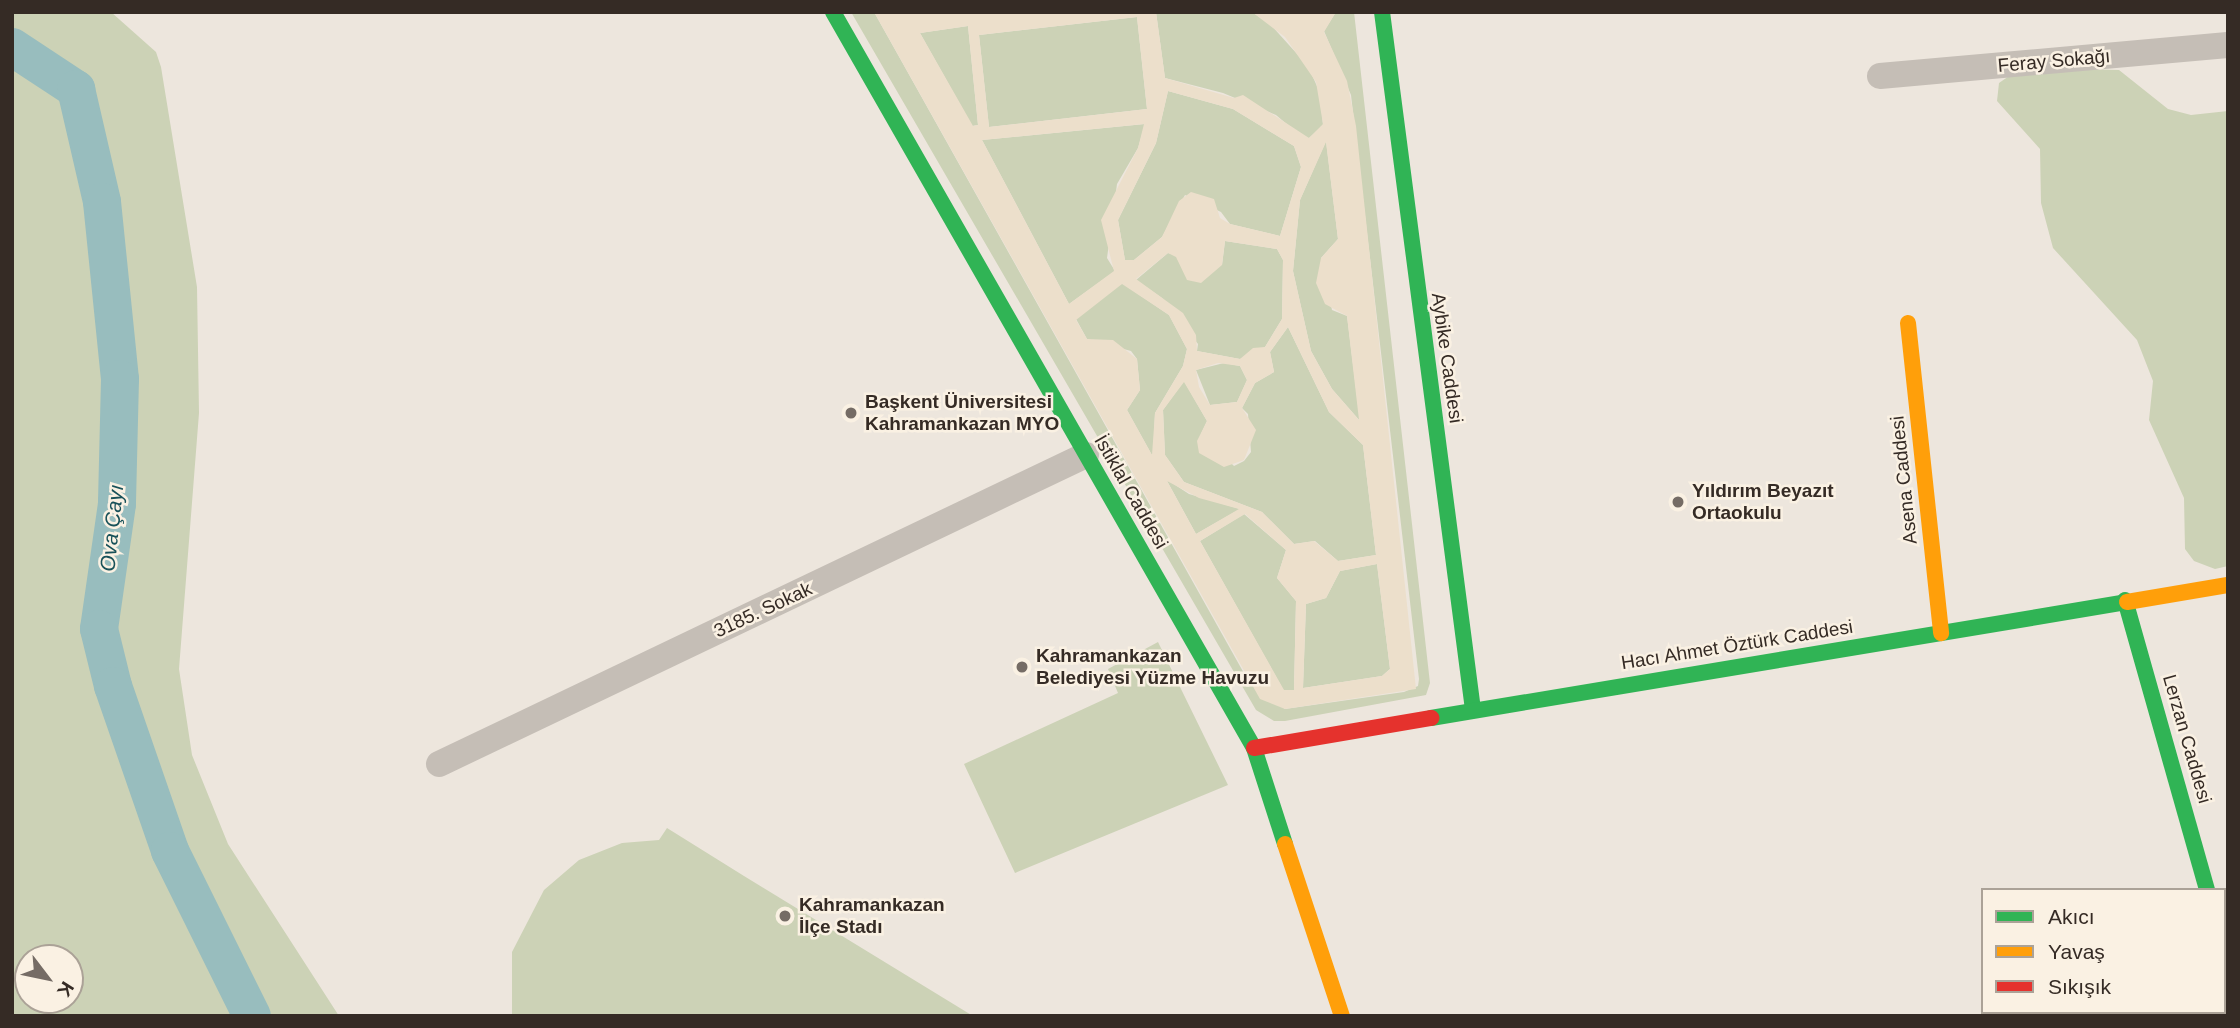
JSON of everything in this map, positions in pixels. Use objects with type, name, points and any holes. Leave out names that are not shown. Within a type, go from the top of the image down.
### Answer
[{"type":"street","name":"İstiklal Caddesi","points":[[833,12],[1254,748],[1342,1016]]},
{"type":"street","name":"Aybike Caddesi","points":[[1382,12],[1473,710]]},
{"type":"street","name":"Feray Sokağı","points":[[1880,76],[2228,45]]},
{"type":"street","name":"Asena Caddesi","points":[[1908,323],[1941,633]]},
{"type":"street","name":"3185. Sokak","points":[[439,764],[1086,456]]},
{"type":"street","name":"Hacı Ahmet Öztürk Caddesi","points":[[1254,748],[2125,600],[2228,585]]},
{"type":"street","name":"Lerzan Caddesi","points":[[2125,600],[2206,888]]},
{"type":"green space","points":[[12,12],[111,12],[156,52],[161,67],[197,287],[199,413],[179,669],[192,755],[228,844],[339,1016],[12,1016]]},
{"type":"green space","points":[[851,12],[874,12],[1250,684],[1285,709],[1404,692],[1418,686],[1419,679],[1351,95],[1324,31],[1336,12],[1354,12],[1430,683],[1426,695],[1285,721],[1274,721],[1256,710]]},
{"type":"green space","points":[[1156,12],[1252,12],[1270,24],[1308,66],[1320,93],[1323,125],[1309,138],[1302,137],[1276,115],[1223,93],[1165,78]]},
{"type":"green space","points":[[1137,17],[1147,109],[989,127],[979,35]]},
{"type":"green space","points":[[968,26],[978,125],[972,126],[920,33]]},
{"type":"green space","points":[[2074,69],[2119,70],[2168,109],[2191,115],[2228,111],[2228,566],[2215,569],[2194,561],[2185,549],[2184,498],[2149,420],[2153,381],[2137,340],[2053,248],[2041,203],[2040,149],[1997,101],[1999,83],[2012,74]]},
{"type":"green space","points":[[1168,91],[1233,109],[1294,146],[1301,167],[1280,236],[1230,224],[1221,212],[1185,195],[1162,237],[1134,260],[1125,260],[1118,220],[1156,143]]},
{"type":"green space","points":[[1145,124],[1138,148],[1117,184],[1107,258],[1115,271],[1069,304],[982,140]]},
{"type":"green space","points":[[1326,141],[1338,239],[1321,258],[1332,310],[1347,316],[1360,421],[1332,389],[1311,351],[1293,271],[1300,200]]},
{"type":"green space","points":[[1225,241],[1277,249],[1283,260],[1282,319],[1265,347],[1240,359],[1197,351],[1198,344],[1162,298],[1136,280],[1168,253],[1222,265]]},
{"type":"green space","points":[[1122,283],[1169,315],[1187,349],[1183,366],[1155,413],[1153,457],[1127,410],[1140,390],[1137,359],[1131,351],[1087,339],[1076,319]]},
{"type":"green space","points":[[1288,327],[1329,412],[1363,445],[1376,555],[1338,561],[1315,541],[1294,544],[1262,512],[1184,482],[1165,455],[1163,410],[1184,381],[1207,421],[1201,434],[1234,466],[1244,461],[1251,452],[1248,414],[1242,408],[1255,383],[1274,372],[1270,352]]},
{"type":"green space","points":[[1224,363],[1240,366],[1247,380],[1237,402],[1210,405],[1196,370]]},
{"type":"green space","points":[[1166,479],[1189,494],[1240,509],[1196,534]]},
{"type":"green space","points":[[1244,514],[1286,550],[1277,578],[1296,601],[1294,690],[1284,691],[1200,541]]},
{"type":"green space","points":[[1377,564],[1390,669],[1382,676],[1303,688],[1306,604],[1326,598],[1340,571]]},
{"type":"green space","points":[[1158,642],[1228,785],[1015,873],[964,764],[1118,693],[1108,669]]},
{"type":"green space","points":[[667,828],[973,1016],[512,1016],[512,952],[544,890],[579,860],[622,843],[659,840]]},
{"type":"shaded area","points":[[874,12],[1156,12],[1165,78],[1234,98],[1243,95],[1309,138],[1323,124],[1316,82],[1285,37],[1252,12],[1336,12],[1324,32],[1347,81],[1356,126],[1416,689],[1285,709],[1260,699]],"holes":[[[1137,17],[1147,109],[989,127],[979,35]],[[968,26],[978,125],[973,126],[920,33]],[[1168,91],[1233,109],[1294,146],[1301,167],[1280,236],[1230,224],[1220,218],[1214,199],[1191,192],[1179,201],[1162,237],[1134,260],[1125,260],[1118,220],[1156,143]],[[1144,124],[1138,148],[1101,220],[1114,271],[1069,304],[982,140]],[[1326,142],[1338,239],[1321,258],[1316,283],[1325,304],[1347,316],[1359,420],[1332,389],[1311,351],[1293,271],[1300,200]],[[1225,241],[1277,249],[1283,260],[1282,319],[1265,347],[1253,348],[1240,359],[1197,351],[1196,335],[1183,313],[1136,279],[1168,253],[1176,257],[1187,280],[1201,283],[1222,265]],[[1122,284],[1169,315],[1187,349],[1183,366],[1155,413],[1152,455],[1127,410],[1140,390],[1137,359],[1113,340],[1087,339],[1076,320]],[[1288,327],[1329,412],[1363,445],[1376,555],[1338,561],[1314,541],[1294,544],[1262,512],[1184,482],[1165,455],[1163,410],[1184,382],[1207,421],[1197,441],[1199,453],[1224,467],[1244,460],[1256,430],[1242,408],[1255,383],[1274,372],[1270,352]],[[1218,363],[1240,366],[1247,380],[1237,402],[1210,405],[1199,387],[1196,370]],[[1167,481],[1199,498],[1239,509],[1196,534]],[[1245,514],[1286,550],[1277,578],[1296,601],[1294,690],[1284,690],[1200,541]],[[1377,564],[1390,669],[1382,676],[1303,688],[1306,604],[1326,598],[1340,571]]]},
{"type":"waterway","name":"Ova Çayı","points":[[12,47],[76,89],[102,202],[120,379],[117,504],[99,629],[113,686],[170,851],[252,1016]]},
{"type":"traffic: fast","points":[[833,12],[1254,748],[1285,844]]},
{"type":"traffic: fast","points":[[1382,12],[1473,710]]},
{"type":"traffic: fast","points":[[2125,600],[2206,888]]},
{"type":"traffic: fast","points":[[1431,718],[2127,602]]},
{"type":"traffic: slow","points":[[1908,323],[1941,633]]},
{"type":"traffic: slow","points":[[2127,602],[2228,585]]},
{"type":"traffic: slow","points":[[1285,844],[1342,1016]]},
{"type":"traffic: slow","points":[[2226,957],[2228,963]]},
{"type":"traffic: jam","points":[[1254,748],[1431,718]]},
{"type":"place","name":"Başkent Üniversitesi Kahramankazan MYO","points":[[851,413]]},
{"type":"place","name":"Yıldırım Beyazıt Ortaokulu","points":[[1678,502]]},
{"type":"place","name":"Kahramankazan Belediyesi Yüzme Havuzu","points":[[1022,667]]},
{"type":"place","name":"Kahramankazan İlçe Stadı","points":[[785,916]]}]
